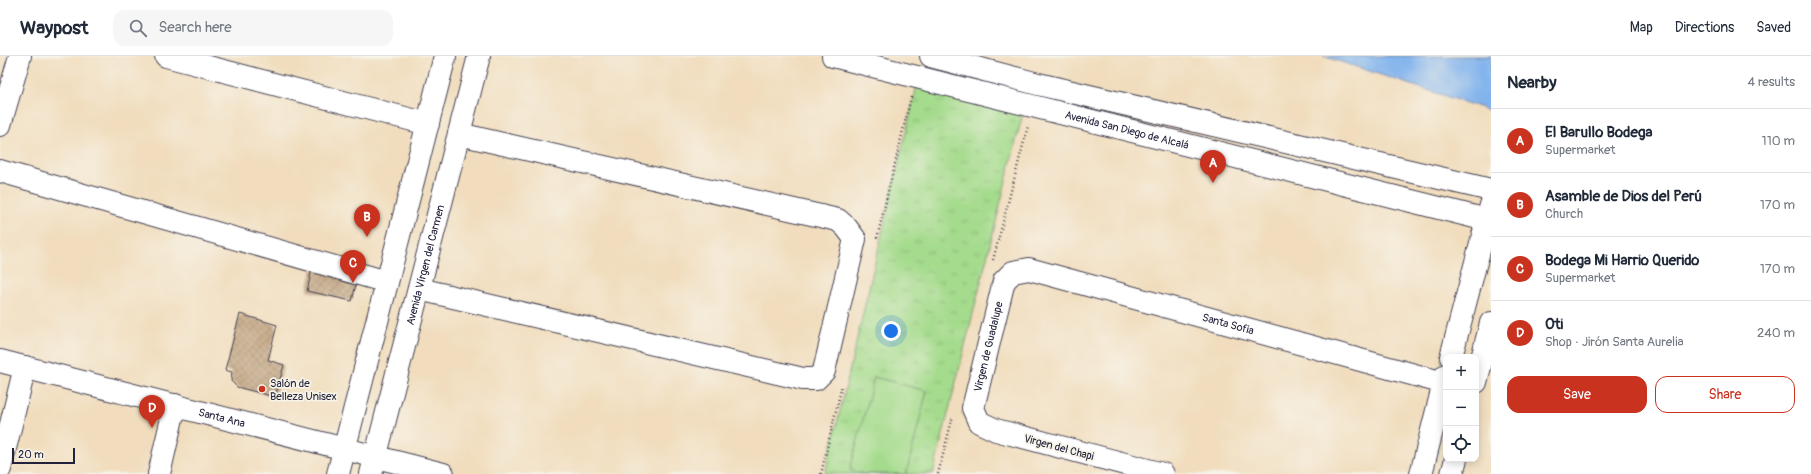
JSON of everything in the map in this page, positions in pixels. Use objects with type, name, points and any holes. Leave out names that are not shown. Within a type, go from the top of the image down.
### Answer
[{"type":"street","points":[[0,125],[20,56]]},
{"type":"street","points":[[166,56],[428,124]]},
{"type":"street","points":[[338,474],[445,56]]},
{"type":"street","name":"Avenida Vírgen del Carmen","points":[[373,466],[479,56]]},
{"type":"street","name":"Avenida San Diego de Alcalá","points":[[833,56],[980,93],[1489,215]]},
{"type":"street","points":[[930,56],[1046,86],[1491,190]]},
{"type":"street","points":[[980,93],[984,70]]},
{"type":"street","points":[[418,289],[803,379],[816,379],[824,371],[855,240],[846,227],[838,220],[459,134]]},
{"type":"street","points":[[0,171],[387,282]]},
{"type":"street","points":[[1452,354],[1489,215]]},
{"type":"street","name":"Santa Sofia","points":[[1013,272],[1029,269],[1443,378]]},
{"type":"street","name":"Virgen de Guadalupe","points":[[980,422],[973,408],[1004,282],[1013,272]]},
{"type":"street","points":[[1479,370],[1491,323]]},
{"type":"street","name":"Santa Ana","points":[[0,361],[344,448],[373,466],[443,474]]},
{"type":"street","points":[[0,469],[25,367]]},
{"type":"street","points":[[1421,474],[1443,387]]},
{"type":"street","points":[[160,474],[175,405]]},
{"type":"street","name":"Virgen del Chapi","points":[[980,422],[996,430],[1163,474]]},
{"type":"street","points":[[1452,474],[1455,462]]},
{"type":"green space","points":[[917,85],[1023,113],[933,474],[825,474]]},
{"type":"green space","points":[[874,377],[927,391],[906,474],[865,474],[850,470]]},
{"type":"water","points":[[1323,56],[1491,56],[1491,111]]},
{"type":"building","points":[[312,269],[357,280],[352,301],[307,291]]},
{"type":"building","points":[[240,314],[277,325],[268,360],[284,365],[275,397],[237,387],[231,381],[232,372],[225,370]]},
{"type":"place","name":"El Barullo Bodega","points":[[1213,183]]},
{"type":"place","name":"Asamble de Dios del Perú","points":[[367,237]]},
{"type":"place","name":"Bodega Mi Harrio Querido","points":[[353,283]]},
{"type":"place","name":"Salón de Belleza Unisex","points":[[262,389]]},
{"type":"place","name":"Oti","points":[[152,428]]}]
